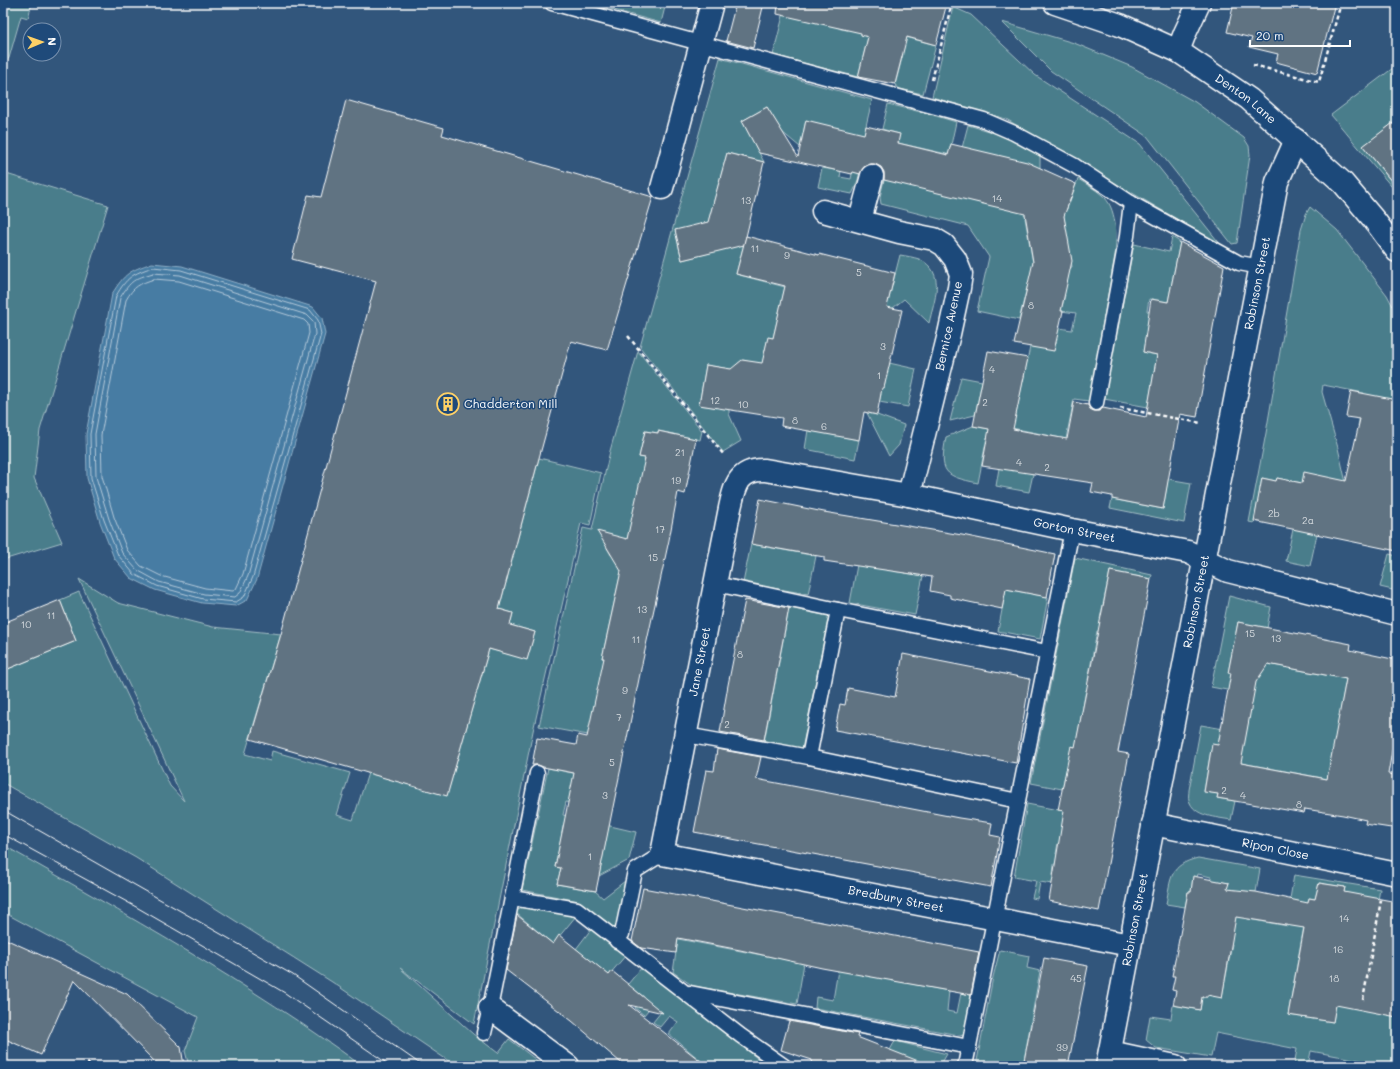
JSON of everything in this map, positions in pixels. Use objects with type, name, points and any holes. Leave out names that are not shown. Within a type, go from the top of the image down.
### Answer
[{"type":"street","points":[[662,188],[712,3]]},
{"type":"street","name":"Denton Lane","points":[[1055,3],[1120,25],[1178,51],[1249,99],[1343,183],[1375,221],[1397,251]]},
{"type":"street","points":[[1178,51],[1199,3]]},
{"type":"street","name":"Robinson Street","points":[[1109,1059],[1277,182],[1296,140]]},
{"type":"street","points":[[860,220],[872,176]]},
{"type":"street","name":"Bernice Avenue","points":[[823,210],[898,232],[934,239],[944,245],[955,259],[961,274],[949,334],[909,496]]},
{"type":"street","name":"Gorton Street","points":[[746,473],[765,470],[909,496],[1072,530],[1188,552],[1204,561],[1228,571],[1397,614]]},
{"type":"street","name":"Jane Street","points":[[662,854],[735,487],[746,473]]},
{"type":"street","name":"Ripon Close","points":[[1153,824],[1397,874]]},
{"type":"street","name":"Bredbury Street","points":[[662,854],[1130,945]]},
{"type":"street","points":[[490,1008],[568,1066]]},
{"type":"street","points":[[1109,1059],[1175,1066]]},
{"type":"lane","points":[[552,3],[984,120],[1014,133],[1075,166],[1132,203],[1239,263],[1261,267]]},
{"type":"lane","points":[[1096,403],[1132,203]]},
{"type":"lane","points":[[965,1066],[1072,530]]},
{"type":"lane","points":[[716,584],[1047,652]]},
{"type":"lane","points":[[809,757],[838,610]]},
{"type":"lane","points":[[686,735],[809,757],[1018,801]]},
{"type":"lane","points":[[484,1033],[537,773]]},
{"type":"lane","points":[[617,941],[622,934],[635,871],[662,854]]},
{"type":"lane","points":[[512,898],[577,909],[741,1036],[784,1066]]},
{"type":"lane","points":[[687,993],[969,1047]]},
{"type":"path","points":[[926,105],[952,3]]},
{"type":"path","points":[[1250,65],[1319,82],[1341,3]]},
{"type":"path","points":[[628,336],[726,459]]},
{"type":"path","points":[[1096,403],[1208,425]]},
{"type":"path","points":[[1363,1000],[1382,894]]},
{"type":"path","points":[[88,1062],[89,1066]]},
{"type":"green space","points":[[3,3],[32,3],[28,18],[21,16],[9,58],[3,66]]},
{"type":"green space","points":[[589,3],[666,3],[661,23]]},
{"type":"green space","points":[[786,4],[841,29],[847,30],[863,25],[861,35],[868,37],[858,77],[773,55]]},
{"type":"green space","points":[[953,7],[971,15],[1035,75],[1140,144],[1221,245],[1006,119],[932,97]]},
{"type":"green space","points":[[1002,22],[1074,43],[1132,67],[1195,102],[1244,138],[1249,146],[1250,155],[1237,243],[1232,244],[1147,136],[1051,71]]},
{"type":"green space","points":[[890,33],[936,45],[923,94],[900,89],[895,85],[903,54],[886,49]]},
{"type":"green space","points":[[720,58],[872,100],[865,131],[860,172],[852,194],[818,187],[822,168],[841,171],[840,177],[851,179],[855,160],[806,120],[800,147],[782,132],[767,107],[742,121],[764,162],[727,153],[709,219],[744,227],[675,230],[682,260],[744,244],[736,274],[785,287],[773,338],[768,338],[762,365],[743,360],[737,364],[736,370],[706,365],[699,405],[729,409],[729,414],[741,441],[723,452],[640,347]]},
{"type":"green space","points":[[1397,65],[1397,120],[1363,146],[1393,184],[1397,181],[1397,193],[1331,115]]},
{"type":"green space","points":[[888,104],[956,122],[951,145],[962,148],[968,125],[1002,135],[1040,155],[1040,168],[1047,201],[1067,209],[1078,179],[1102,195],[1111,207],[1116,231],[1115,255],[1089,401],[1074,399],[1066,439],[1012,428],[1033,474],[1029,492],[996,486],[1004,439],[987,437],[978,483],[958,478],[951,475],[947,471],[944,466],[943,458],[946,437],[973,426],[1000,431],[1016,414],[1030,347],[1059,328],[1072,330],[1076,313],[1061,311],[1065,295],[1027,287],[1019,320],[977,311],[989,257],[968,226],[881,204],[880,197],[889,159],[951,155],[898,143],[899,134],[882,129]],"holes":[[[1063,211],[1072,267],[1035,274],[1025,218]]]},
{"type":"green space","points":[[3,173],[108,205],[40,430],[34,478],[62,542],[3,560]]},
{"type":"green space","points":[[1310,207],[1337,230],[1387,295],[1397,314],[1397,401],[1370,429],[1358,426],[1364,393],[1323,385],[1322,392],[1338,448],[1359,539],[1302,483],[1277,478],[1276,481],[1262,478],[1254,523],[1249,522],[1301,230]]},
{"type":"green space","points":[[1172,237],[1180,242],[1168,302],[1149,299],[1147,311],[1165,315],[1145,341],[1143,352],[1157,355],[1148,407],[1104,399],[1134,244],[1169,252]]},
{"type":"green space","points":[[900,255],[919,259],[928,265],[933,271],[936,279],[936,288],[929,323],[904,299],[893,308],[792,368],[873,299],[888,302]]},
{"type":"green space","points":[[638,351],[702,431],[700,440],[659,431],[658,433],[645,431],[639,457],[651,459],[627,539],[609,540],[607,548],[611,555],[624,558],[602,658],[639,665],[588,735],[539,726],[583,528],[592,530],[610,451]]},
{"type":"green space","points":[[889,363],[916,369],[908,407],[879,402],[881,394],[879,393],[880,387],[884,388]]},
{"type":"green space","points":[[961,377],[982,381],[975,415],[950,421]]},
{"type":"green space","points":[[867,413],[904,425],[899,445],[889,456]]},
{"type":"green space","points":[[808,430],[859,440],[855,459],[805,449]]},
{"type":"green space","points":[[539,458],[601,473],[590,525],[581,523],[533,731],[474,1024],[400,968],[473,1034],[498,1053],[509,1039],[544,1066],[456,1066],[332,982],[136,858],[3,783],[3,657],[8,669],[76,641],[60,600],[79,592],[170,786],[184,801],[79,579],[118,603],[213,627],[281,634],[245,754],[270,761],[272,751],[350,773],[337,815],[353,820],[368,773],[447,795],[489,649],[527,659],[535,632],[510,625],[513,613],[499,609]]},
{"type":"green space","points":[[1168,479],[1191,483],[1184,523],[1110,508],[1112,499],[1163,509]]},
{"type":"green space","points":[[1294,525],[1317,534],[1310,566],[1286,561]]},
{"type":"green space","points":[[751,544],[816,556],[808,594],[743,583]]},
{"type":"green space","points":[[1389,554],[1397,556],[1397,591],[1380,587]]},
{"type":"green space","points":[[1075,558],[1152,575],[1151,579],[1110,571],[1100,619],[1142,628],[1139,639],[1097,631],[1088,680],[1130,689],[1128,698],[1086,690],[1077,739],[1087,749],[1071,746],[1081,778],[1065,775],[1062,789],[1031,783]]},
{"type":"green space","points":[[857,565],[923,576],[915,615],[850,603]]},
{"type":"green space","points":[[1006,589],[1048,597],[1040,639],[998,631]]},
{"type":"green space","points":[[1229,596],[1271,607],[1267,628],[1238,622],[1228,673],[1248,676],[1252,661],[1346,679],[1328,779],[1236,762],[1212,744],[1204,791],[1218,794],[1217,798],[1235,801],[1231,820],[1212,817],[1201,813],[1192,806],[1189,800],[1189,790],[1201,725],[1246,733],[1253,695],[1211,687]]},
{"type":"green space","points":[[789,608],[829,616],[802,749],[764,742]]},
{"type":"green space","points":[[548,768],[578,774],[572,803],[566,802],[563,815],[636,832],[629,860],[599,876],[608,829],[565,819],[555,867],[561,868],[557,884],[595,891],[603,898],[625,881],[616,929],[579,901],[522,890]]},
{"type":"green space","points":[[1027,804],[1074,813],[1068,845],[1058,843],[1056,854],[1065,856],[1064,865],[1054,864],[1053,875],[1060,877],[1059,885],[1040,882],[1037,899],[1032,898],[1036,881],[1014,877]]},
{"type":"green space","points":[[3,845],[186,950],[275,1006],[362,1066],[189,1066],[185,1051],[198,1017],[3,912]]},
{"type":"green space","points":[[1198,858],[1260,869],[1256,892],[1253,892],[1248,919],[1288,926],[1293,900],[1290,899],[1294,875],[1380,889],[1371,940],[1344,892],[1345,887],[1319,883],[1315,899],[1309,898],[1288,1015],[1333,1022],[1338,994],[1397,1017],[1397,1066],[1380,1066],[1380,1064],[1311,1051],[1308,1066],[1294,1066],[1297,1049],[1216,1033],[1211,1057],[1156,1048],[1146,1040],[1150,1016],[1171,1019],[1173,1005],[1200,1010],[1202,997],[1207,997],[1207,995],[1222,997],[1232,944],[1217,941],[1228,883],[1211,880],[1211,877],[1198,874],[1197,877],[1193,877],[1191,892],[1188,892],[1185,907],[1166,904],[1171,880],[1176,869],[1181,864]]},
{"type":"green space","points":[[521,906],[576,916],[553,944],[516,913]]},
{"type":"green space","points":[[592,928],[626,955],[609,975],[576,949]]},
{"type":"green space","points":[[678,939],[804,963],[797,1004],[693,986],[673,972]]},
{"type":"green space","points":[[1000,950],[1029,956],[1027,968],[1040,971],[1023,1066],[976,1066],[993,977]]},
{"type":"green space","points":[[642,967],[742,1045],[766,1066],[707,1066],[669,1034],[678,1022],[669,1016],[660,1027],[653,1022],[661,1012],[652,1005],[644,1015],[635,1008],[644,997],[634,989],[619,995]]},
{"type":"green space","points":[[838,970],[949,991],[947,1011],[957,1013],[961,993],[971,995],[964,1036],[815,1008],[816,997],[833,1000]]},
{"type":"green space","points":[[895,1041],[947,1054],[940,1066],[884,1066]]},
{"type":"water","points":[[152,263],[182,266],[313,307],[322,318],[325,334],[257,579],[247,600],[236,606],[202,603],[155,590],[131,578],[114,558],[100,522],[87,478],[86,434],[112,294],[124,277],[138,268]]},
{"type":"building","points":[[736,3],[764,3],[753,48],[726,41]]},
{"type":"building","points":[[778,3],[947,3],[936,45],[907,37],[895,84],[858,77],[868,37],[861,35],[861,33],[777,14]]},
{"type":"building","points":[[1234,3],[1335,3],[1317,73],[1276,62],[1278,54],[1249,47],[1252,38],[1227,32]]},
{"type":"building","name":"Chadderton Mill","points":[[346,100],[444,128],[442,135],[653,197],[607,350],[571,341],[539,458],[499,609],[513,613],[510,625],[535,632],[527,660],[489,649],[447,796],[250,739],[281,634],[376,281],[292,259],[308,195],[321,197]]},
{"type":"building","points":[[767,107],[798,157],[806,120],[864,134],[866,126],[900,134],[898,143],[948,155],[951,144],[1027,162],[1076,184],[1064,216],[1072,261],[1054,351],[1014,344],[1033,262],[1025,214],[884,180],[884,172],[881,167],[875,164],[869,164],[864,167],[860,174],[853,172],[852,174],[759,153],[742,121]]},
{"type":"building","points":[[1397,120],[1397,188],[1363,146]]},
{"type":"building","points":[[727,153],[764,162],[744,245],[682,260],[675,230],[708,222]]},
{"type":"building","points":[[746,236],[895,273],[887,307],[902,310],[884,388],[882,388],[877,415],[864,412],[859,440],[781,426],[782,418],[699,405],[706,365],[731,369],[742,360],[762,363],[768,337],[773,338],[785,286],[736,274]]},
{"type":"building","points":[[1180,242],[1224,266],[1197,417],[1180,414],[1163,509],[1112,499],[1112,496],[1091,492],[1093,483],[982,466],[989,429],[973,426],[988,351],[1028,358],[1013,429],[1067,439],[1074,402],[1088,405],[1090,409],[1094,411],[1099,411],[1103,408],[1146,417],[1157,355],[1143,352],[1151,299],[1168,302]]},
{"type":"building","points":[[1351,391],[1397,400],[1397,551],[1254,521],[1262,478],[1276,481],[1277,478],[1302,483],[1304,472],[1346,481],[1360,419],[1346,417]]},
{"type":"building","points":[[645,431],[658,433],[658,431],[696,439],[685,494],[678,492],[596,891],[557,884],[561,868],[555,867],[574,773],[532,765],[537,738],[576,745],[578,735],[587,737],[621,571],[597,531],[627,539],[645,458],[639,457]]},
{"type":"building","points":[[760,499],[824,512],[962,535],[1055,554],[1047,597],[1006,589],[1002,609],[950,598],[950,595],[930,591],[932,577],[824,561],[824,557],[751,544]]},
{"type":"building","points":[[1110,571],[1151,579],[1118,752],[1129,754],[1099,911],[1049,901],[1064,811],[1058,810],[1071,746],[1075,747]]},
{"type":"building","points":[[60,600],[76,641],[3,671],[3,623]]},
{"type":"building","points":[[745,600],[789,608],[764,740],[720,732]]},
{"type":"building","points":[[1238,622],[1351,644],[1350,650],[1397,660],[1397,723],[1388,774],[1397,775],[1397,826],[1392,825],[1391,828],[1365,824],[1366,820],[1343,815],[1305,809],[1304,813],[1217,798],[1218,794],[1204,792],[1212,744],[1218,745],[1231,673],[1228,673]],"holes":[[[1268,664],[1346,679],[1327,779],[1241,763],[1256,682]]]},
{"type":"building","points":[[903,654],[1030,679],[1016,763],[835,730],[840,704],[845,705],[848,688],[895,697]]},
{"type":"building","points":[[717,749],[761,757],[756,779],[992,823],[990,835],[1000,837],[991,887],[694,832],[706,770],[714,771]]},
{"type":"building","points":[[1193,876],[1229,883],[1227,889],[1256,892],[1308,903],[1309,898],[1315,899],[1319,883],[1345,887],[1344,892],[1397,902],[1397,1017],[1336,1005],[1333,1022],[1288,1015],[1304,928],[1236,917],[1222,998],[1207,995],[1207,997],[1202,997],[1200,1010],[1173,1005],[1176,991],[1172,990],[1175,976],[1172,976],[1188,892],[1191,892]]},
{"type":"building","points":[[643,888],[979,952],[971,995],[822,968],[678,938],[676,953],[641,948],[632,941]]},
{"type":"building","points":[[517,915],[553,944],[559,935],[609,975],[612,971],[663,1013],[629,1005],[707,1066],[626,1066],[620,1062],[572,1021],[506,970]]},
{"type":"building","points":[[3,938],[127,994],[181,1047],[184,1066],[159,1066],[74,980],[41,1055],[3,1038]]},
{"type":"building","points":[[1044,958],[1088,966],[1068,1066],[1023,1066]]},
{"type":"building","points":[[789,1021],[858,1034],[857,1037],[926,1064],[925,1066],[810,1066],[812,1060],[781,1050]]},
{"type":"tram line","points":[[3,810],[293,975],[423,1066]]},
{"type":"tram line","points":[[3,834],[138,908],[285,993],[391,1066]]},
{"type":"place","name":"Chadderton Mill","points":[[448,404]]}]
